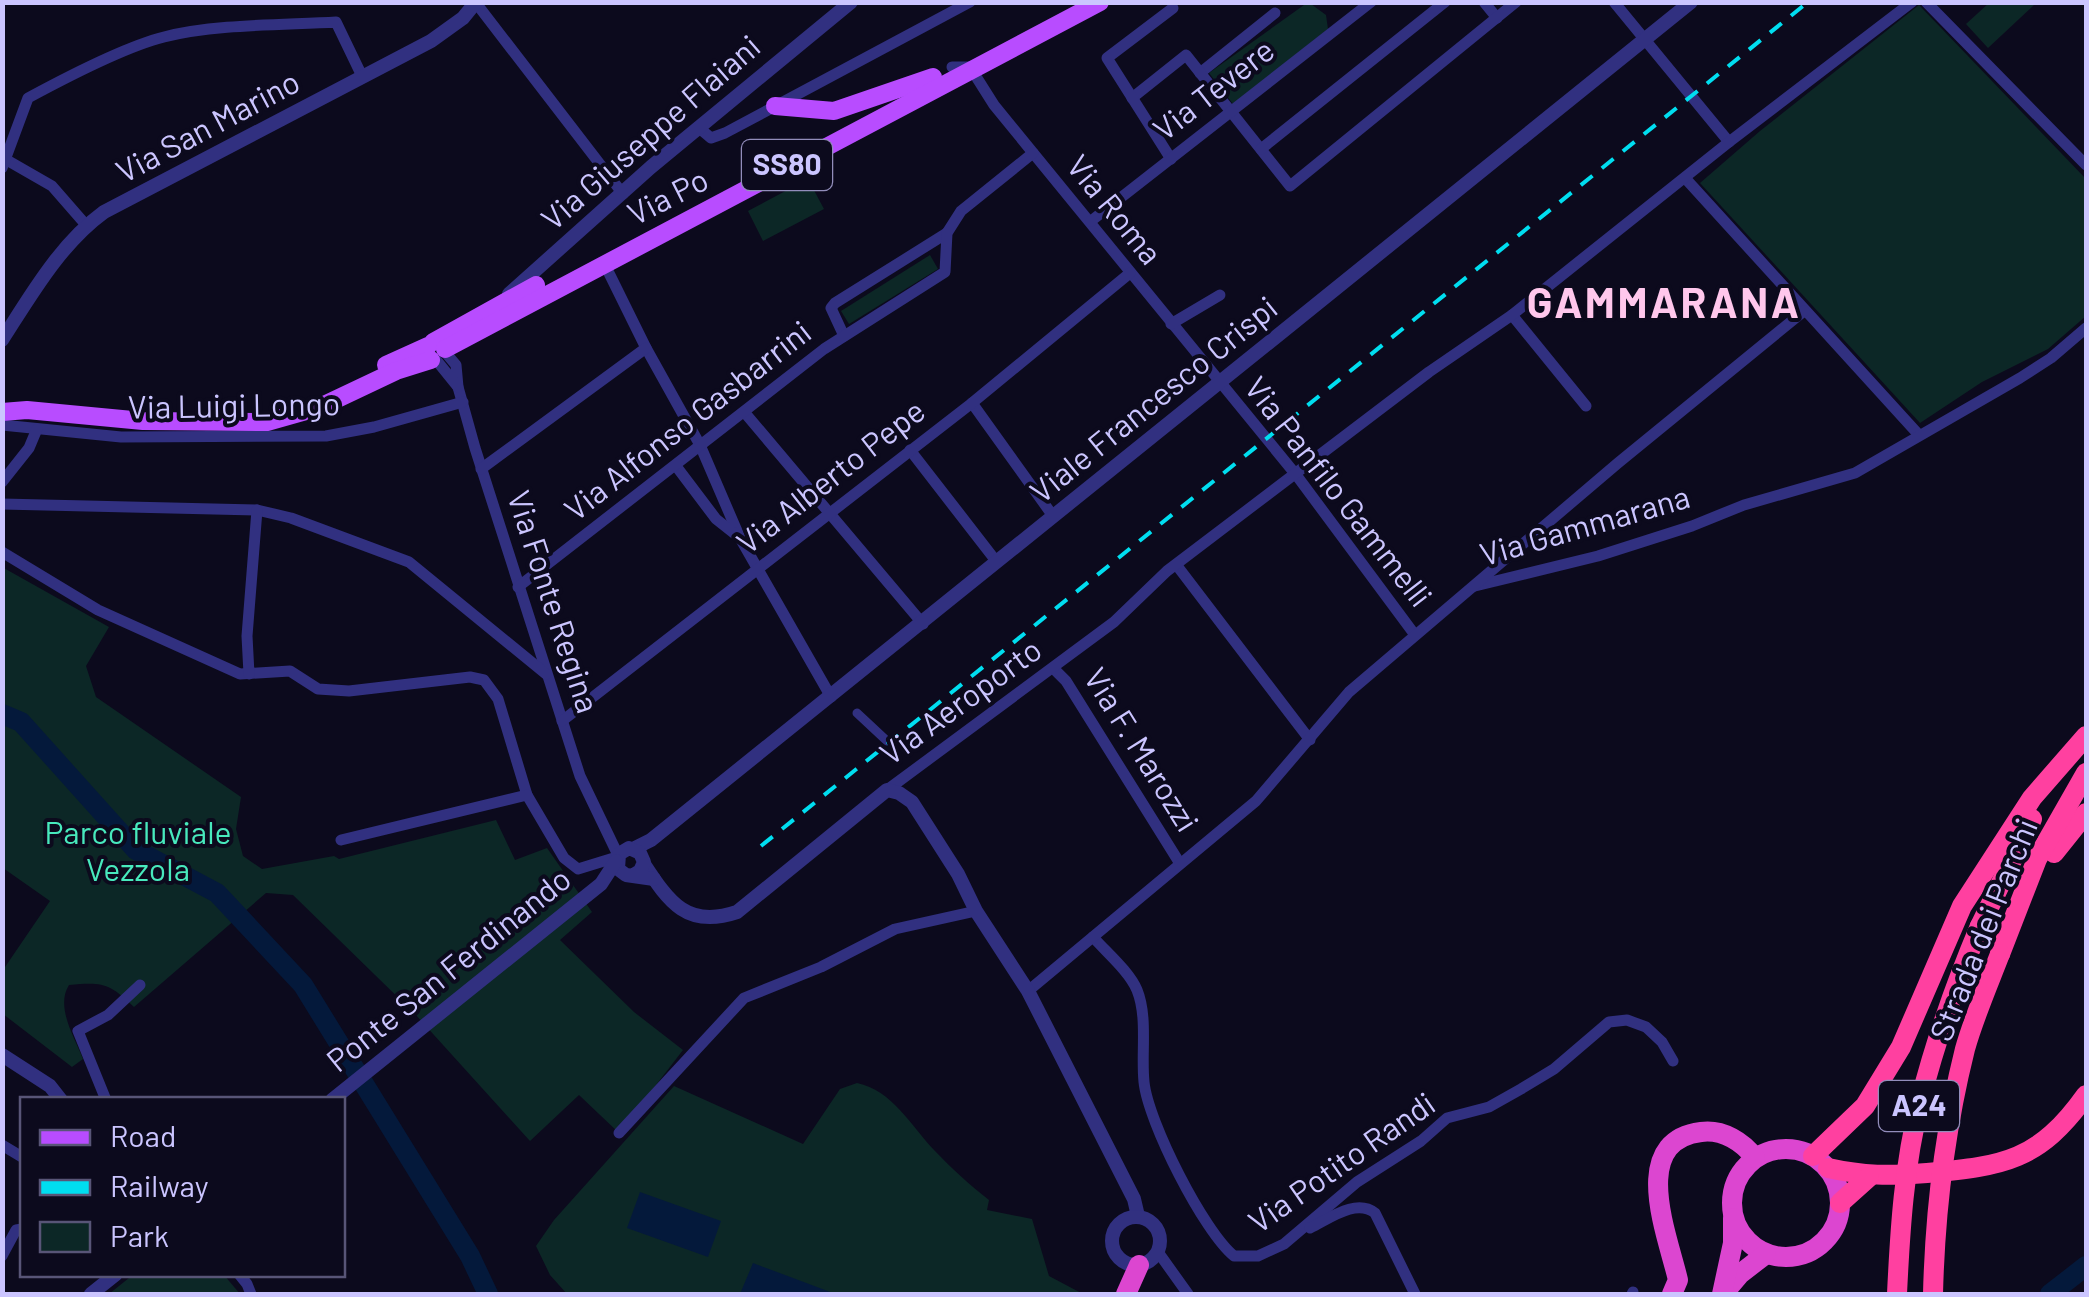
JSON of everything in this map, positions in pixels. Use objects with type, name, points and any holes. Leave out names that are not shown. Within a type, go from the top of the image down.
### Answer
[{"type":"highway","name":"Strada dei Parchi","points":[[1897,1294],[1901,1224],[1919,1106],[1942,1027],[1980,926],[2030,822],[2086,737]]},
{"type":"highway","points":[[1820,1162],[1865,1106],[1901,1047],[1962,906],[2032,798],[2086,737]]},
{"type":"highway","name":"Strada dei Parchi","points":[[1933,1294],[1934,1248],[1948,1128],[1966,1045],[2037,858],[2086,772]]},
{"type":"highway","points":[[2002,948],[2048,861],[2086,812]]},
{"type":"highway","points":[[1722,1294],[1733,1243],[1735,1183],[1756,1158],[1784,1149],[1869,1177],[1988,1168],[2044,1142],[2086,1094]]},
{"type":"highway","points":[[1672,1294],[1678,1280],[1656,1177],[1660,1160],[1684,1138],[1702,1132],[1744,1143],[1756,1158]]},
{"type":"highway","points":[[1733,1216],[1751,1245],[1766,1254],[1800,1255],[1816,1248],[1829,1236],[1840,1203],[1837,1185],[1820,1162]]},
{"type":"highway","points":[[1840,1203],[1869,1177]]},
{"type":"highway","points":[[1722,1294],[1766,1254]]},
{"type":"highway","points":[[1126,1294],[1139,1266]]},
{"type":"main road","points":[[962,68],[1078,8],[1079,2]]},
{"type":"main road","name":"Via Po","points":[[493,314],[719,206],[962,68],[1100,2]]},
{"type":"main road","name":"Via Po","points":[[528,290],[714,196],[872,103],[962,68]]},
{"type":"main road","points":[[776,106],[834,110],[872,103],[873,114],[793,156],[786,166]]},
{"type":"main road","name":"SS80","points":[[493,314],[528,290]]},
{"type":"main road","name":"Via Giuseppe Flaiani","points":[[437,352],[493,314]]},
{"type":"main road","name":"SS80","points":[[2,412],[27,410],[121,420],[252,420],[437,352]]},
{"type":"main road","name":"SS80","points":[[2,400],[27,410]]},
{"type":"street","name":"Via Giuseppe Flaiani","points":[[493,314],[698,128],[851,2]]},
{"type":"street","points":[[698,128],[711,138],[970,2]]},
{"type":"street","name":"Via Tevere","points":[[1091,221],[1371,2]]},
{"type":"street","points":[[1260,149],[1445,2]]},
{"type":"street","points":[[1484,2],[1497,18]]},
{"type":"street","points":[[1132,98],[1186,56],[1290,186],[1516,2]]},
{"type":"street","points":[[1614,2],[1728,142]]},
{"type":"street","name":"Viale Francesco Crispi","points":[[628,860],[1690,2]]},
{"type":"street","name":"Via Aeroporto","points":[[628,860],[654,880],[685,914],[703,918],[737,912],[887,790],[1114,622],[1139,596],[1400,394],[1512,315],[1728,142],[1912,2]]},
{"type":"street","points":[[1926,2],[2086,165]]},
{"type":"street","points":[[476,3],[623,194]]},
{"type":"street","name":"Via San Marino","points":[[2,340],[63,252],[86,225],[104,212],[431,41],[464,18],[476,3]]},
{"type":"street","points":[[1171,158],[1106,58],[1173,8]]},
{"type":"street","points":[[1200,72],[1275,13]]},
{"type":"street","points":[[86,225],[52,186],[4,164],[28,98],[62,79],[164,37],[244,27],[336,22],[362,76]]},
{"type":"street","name":"Via Roma","points":[[962,68],[1091,221],[1218,383]]},
{"type":"street","name":"Via Alfonso Gasbarrini","points":[[518,587],[781,382],[844,336],[945,272],[947,233],[960,210],[1033,153]]},
{"type":"street","points":[[1685,178],[1919,435]]},
{"type":"street","name":"Via Alfonso Gasbarrini","points":[[844,336],[833,316],[834,302],[947,233]]},
{"type":"street","points":[[604,262],[700,446],[740,538],[832,696]]},
{"type":"street","name":"Via Giuseppe Flaiani","points":[[528,290],[537,272]]},
{"type":"street","name":"Via Alberto Pepe","points":[[562,722],[972,403],[1130,273]]},
{"type":"street","points":[[1170,324],[1220,295]]},
{"type":"street","points":[[1471,587],[1804,311]]},
{"type":"street","points":[[1512,315],[1586,406]]},
{"type":"street","name":"Via Gammarana","points":[[1028,991],[1256,801],[1349,692],[1471,587],[1598,556],[1744,505],[1855,473],[2020,378],[2086,328]]},
{"type":"street","points":[[481,470],[646,348]]},
{"type":"street","name":"Via Fonte Regina","points":[[437,352],[458,387],[580,776],[606,829],[628,860]]},
{"type":"street","name":"Via Panfilo Gammelli","points":[[1218,383],[1297,476],[1415,635]]},
{"type":"street","name":"Via Luigi Longo","points":[[2,424],[121,437],[326,436],[374,428],[463,402]]},
{"type":"street","points":[[972,403],[1053,516]]},
{"type":"street","points":[[745,413],[923,624]]},
{"type":"street","points":[[2,482],[29,448],[37,429]]},
{"type":"street","points":[[910,450],[996,561]]},
{"type":"street","points":[[676,466],[716,519],[740,538]]},
{"type":"street","points":[[4,504],[257,510],[310,524],[408,562],[546,674]]},
{"type":"street","points":[[249,674],[247,636],[257,510]]},
{"type":"street","points":[[2,552],[98,610],[223,668],[249,674],[290,671],[318,689],[350,691],[470,677],[484,680],[498,700],[527,795],[564,858],[574,868],[583,869],[628,860]]},
{"type":"street","points":[[1178,566],[1310,740]]},
{"type":"street","name":"Via F. Marozzi","points":[[1054,668],[1179,862]]},
{"type":"street","points":[[857,713],[887,741]]},
{"type":"street","points":[[887,790],[899,792],[912,802],[1028,991],[1134,1199],[1138,1216]]},
{"type":"street","points":[[342,840],[527,795]]},
{"type":"street","name":"Ponte San Ferdinando","points":[[336,1097],[628,860]]},
{"type":"street","points":[[619,1134],[744,998],[822,967],[895,928],[976,911]]},
{"type":"street","name":"Via Potito Randi","points":[[1093,937],[1136,989],[1148,1106],[1194,1202],[1219,1244],[1234,1256],[1258,1256],[1298,1235],[1357,1182],[1421,1141],[1448,1118],[1489,1107],[1522,1089],[1554,1068],[1608,1022],[1627,1020],[1646,1027],[1662,1042],[1673,1062]]},
{"type":"street","points":[[105,1097],[78,1032],[108,1015],[140,985]]},
{"type":"street","points":[[2,1054],[50,1086],[59,1097]]},
{"type":"street","points":[[1298,1235],[1356,1207],[1369,1208],[1376,1213],[1414,1294]]},
{"type":"street","points":[[1158,1252],[1139,1266],[1116,1256],[1111,1241],[1117,1225],[1138,1216],[1158,1229],[1158,1252],[1188,1294]]},
{"type":"street","points":[[2,1256],[20,1229]]},
{"type":"street","points":[[91,1294],[112,1277]]},
{"type":"green space","points":[[1989,3],[2034,5],[1988,48],[1966,24]]},
{"type":"green space","points":[[1311,4],[1326,15],[1328,29],[1233,104],[1209,73],[1304,5]]},
{"type":"green space","points":[[1919,5],[2086,179],[2086,316],[2048,349],[1982,382],[1920,423],[1700,183]]},
{"type":"green space","points":[[808,179],[824,209],[763,241],[748,211]]},
{"type":"green space","points":[[930,255],[938,269],[849,324],[841,311]]},
{"type":"green space","name":"Parco fluviale Vezzola","points":[[2,567],[109,627],[86,666],[96,697],[241,797],[236,829],[243,856],[262,869],[334,856],[339,859],[496,820],[515,860],[547,848],[592,912],[560,940],[634,1012],[683,1050],[619,1133],[579,1095],[530,1141],[415,1014],[293,895],[266,893],[134,1007],[105,986],[69,985],[65,1013],[83,1059],[72,1067],[3,1014],[3,970],[50,901],[3,868]]},
{"type":"green space","points":[[857,1083],[891,1101],[941,1157],[989,1200],[987,1210],[1032,1219],[1049,1276],[1083,1294],[567,1294],[550,1275],[536,1246],[554,1220],[674,1086],[803,1144],[840,1089]]},
{"type":"green space","points":[[130,1277],[226,1277],[240,1294],[109,1294]]},
{"type":"water","points":[[640,1192],[721,1221],[708,1257],[627,1228]]},
{"type":"water","points":[[753,1263],[833,1293],[833,1294],[740,1294]]},
{"type":"waterway","points":[[2,714],[21,722],[136,850],[217,893],[303,985],[470,1256],[488,1294]]},
{"type":"waterway","points":[[2050,1294],[2086,1266]]},
{"type":"railway","points":[[761,846],[1808,2]]},
{"type":"district","name":"GAMMARANA","points":[[1664,303]]}]
